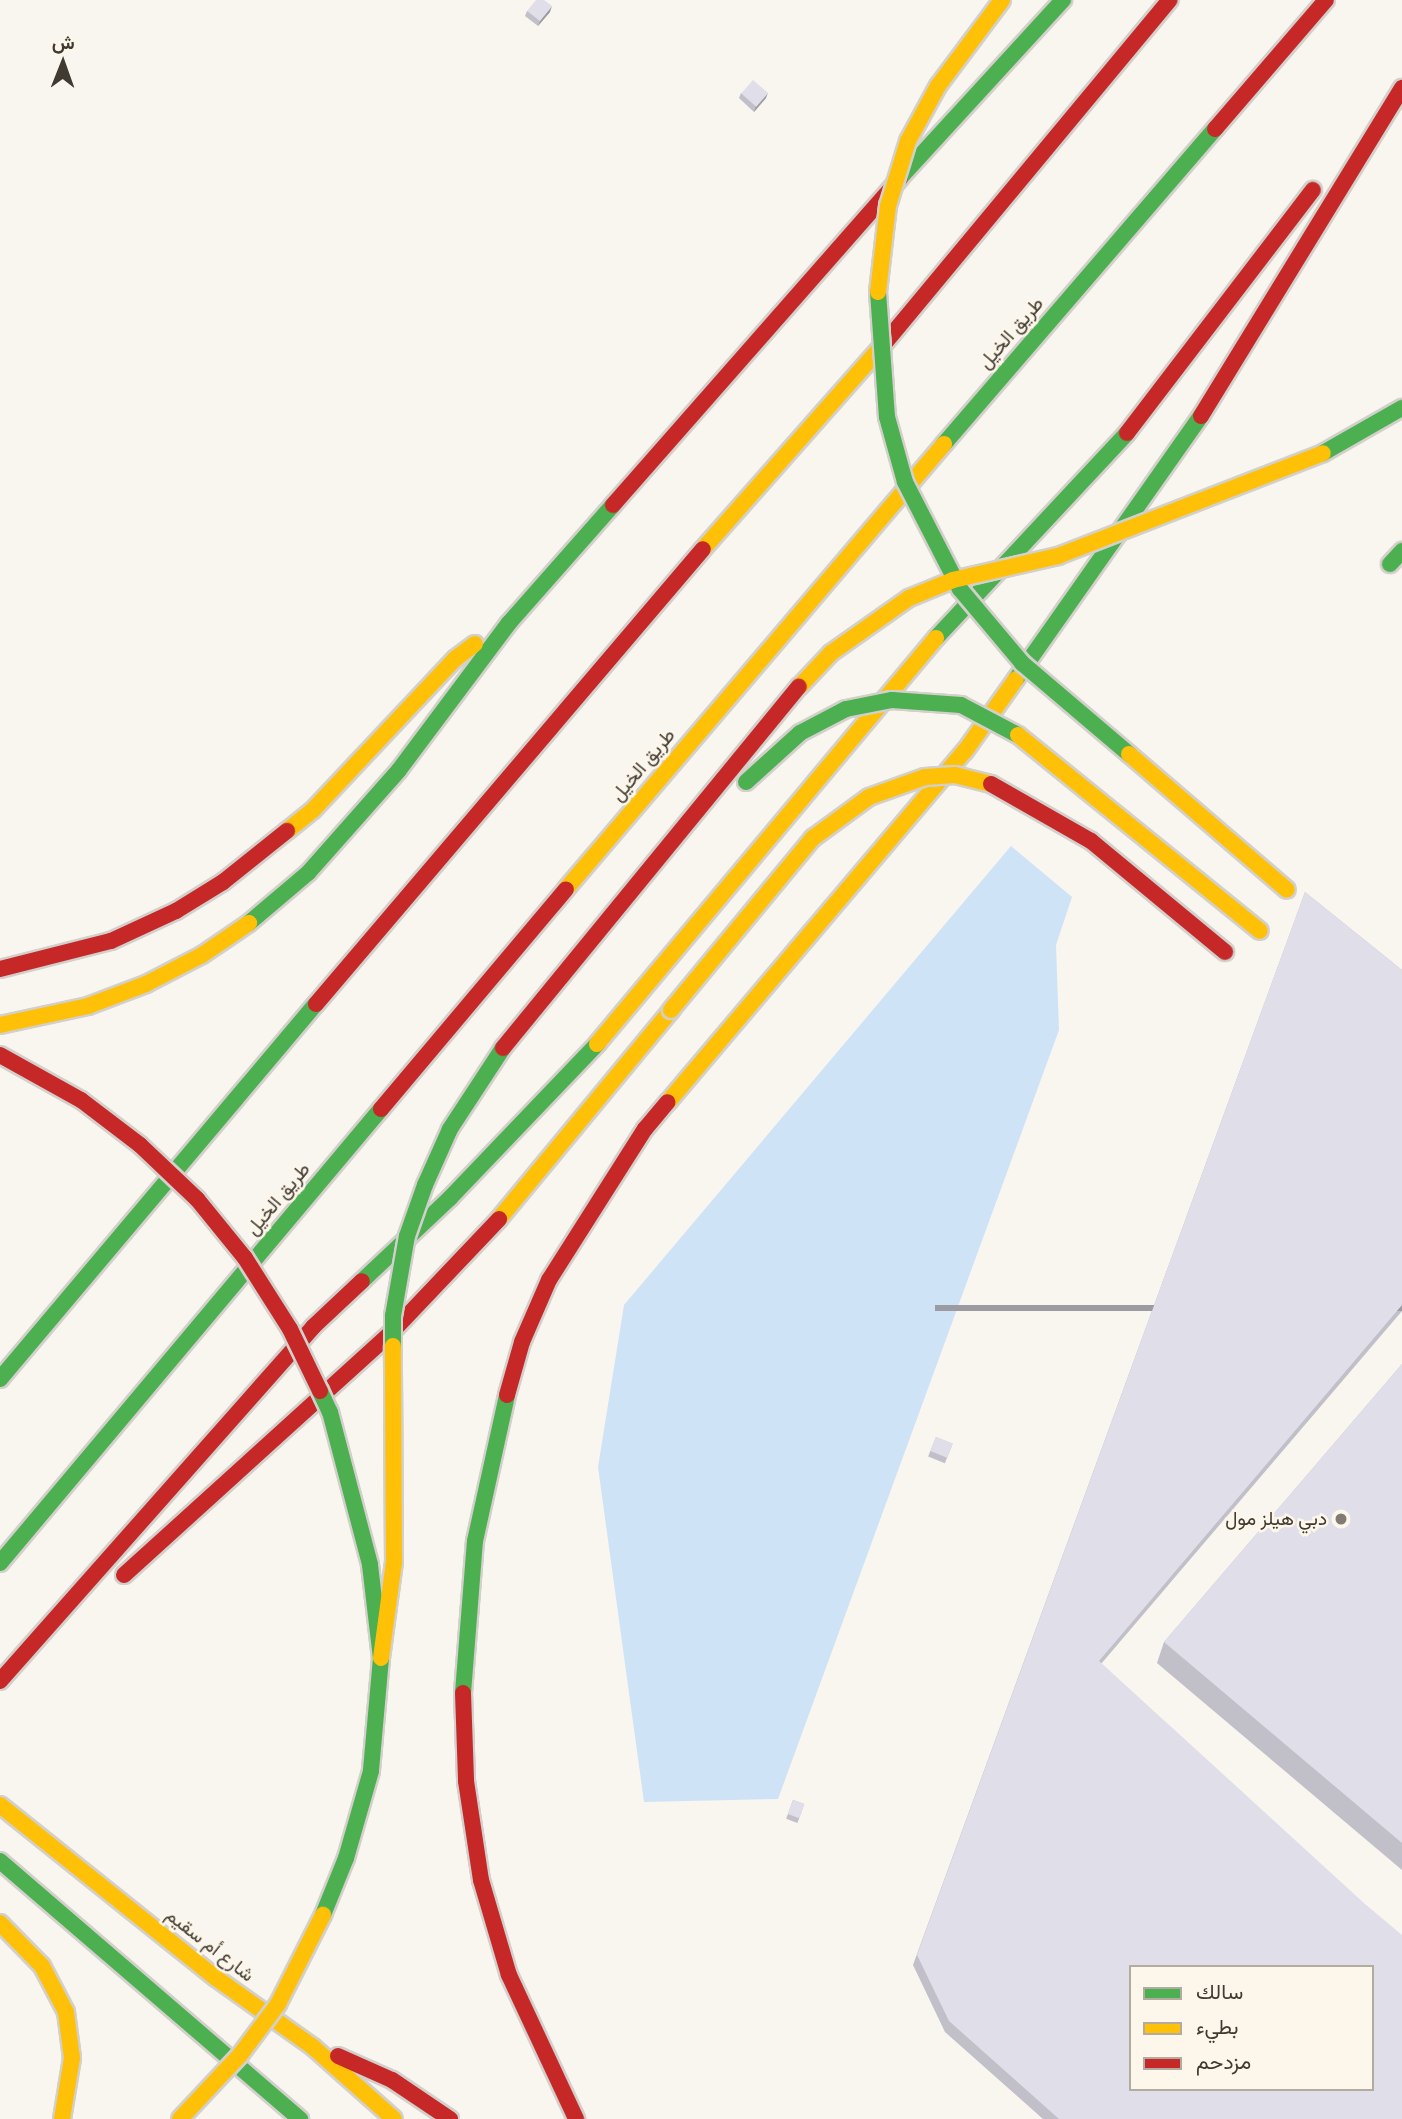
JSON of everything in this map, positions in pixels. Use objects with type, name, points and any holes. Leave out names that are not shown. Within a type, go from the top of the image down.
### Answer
[{"type":"main road","points":[[1002,0],[932,97],[908,142],[888,206],[878,272],[878,340],[887,417],[905,482],[960,589],[989,628],[1022,663],[1287,890]]},
{"type":"main road","points":[[0,1025],[88,1006],[146,984],[202,955],[267,910],[308,873],[399,770],[509,623],[905,172],[1063,0]]},
{"type":"main road","points":[[0,1379],[606,659],[895,331],[1170,0]]},
{"type":"main road","name":"طريق الخيل","points":[[0,1563],[751,668],[1326,0]]},
{"type":"main road","points":[[576,2119],[527,2020],[493,1928],[469,1806],[463,1682],[475,1541],[488,1471],[512,1372],[549,1280],[622,1163],[690,1071],[973,740],[1176,457],[1402,88]]},
{"type":"main road","points":[[0,1683],[313,1327],[450,1198],[605,1035],[929,646],[1143,415],[1312,190],[1354,163]]},
{"type":"main road","points":[[180,2119],[266,2021],[311,1946],[330,1903],[371,1771],[395,1551],[393,1315],[407,1236],[437,1157],[482,1076],[792,692],[831,653],[899,604],[953,580],[1058,556],[1270,476],[1342,445],[1402,408]]},
{"type":"main road","points":[[1390,564],[1402,551]]},
{"type":"main road","points":[[0,969],[111,941],[176,911],[223,882],[313,810],[455,659],[509,623]]},
{"type":"main road","points":[[629,895],[779,749],[846,709],[892,700],[961,705],[1015,733],[1260,932]]},
{"type":"main road","points":[[113,1586],[389,1335],[478,1244],[813,838],[869,797],[925,776],[983,780],[1091,841],[1225,952]]},
{"type":"main road","points":[[0,1055],[81,1100],[159,1162],[230,1238],[275,1302],[305,1356],[339,1441],[370,1565],[382,1658]]},
{"type":"main road","points":[[0,1683],[36,1659],[85,1613]]},
{"type":"main road","name":"شارع أم سقيم","points":[[0,1805],[216,1978],[313,2047],[394,2119]]},
{"type":"main road","points":[[0,1861],[300,2119]]},
{"type":"main road","points":[[0,1923],[42,1966],[66,2012],[72,2058],[62,2119]]},
{"type":"main road","points":[[313,2047],[392,2080],[450,2119]]},
{"type":"water","points":[[1011,846],[1072,897],[1056,945],[1059,1030],[778,1799],[644,1802],[598,1467],[624,1305]]},
{"type":"building","points":[[536,0],[544,0],[552,6],[540,21],[527,11]]},
{"type":"building","points":[[753,80],[768,93],[756,107],[741,94]]},
{"type":"building","points":[[1305,892],[1402,970],[1402,1305],[1099,1661],[1402,1935],[1402,2119],[1059,2119],[949,2021],[917,1955]]},
{"type":"building","name":"دبي هيلز مول","points":[[1402,1364],[1402,1843],[1164,1642]]},
{"type":"building","points":[[936,1437],[953,1444],[947,1458],[930,1451]]},
{"type":"building","points":[[793,1800],[804,1804],[799,1818],[788,1814]]},
{"type":"traffic: fast","points":[[899,179],[1063,0]]},
{"type":"traffic: fast","points":[[944,444],[1215,129]]},
{"type":"traffic: fast","points":[[878,292],[887,417],[905,482],[960,589],[1022,663],[1129,754]]},
{"type":"traffic: fast","points":[[1323,453],[1402,408]]},
{"type":"traffic: fast","points":[[1016,679],[1201,416]]},
{"type":"traffic: fast","points":[[936,638],[1127,433]]},
{"type":"traffic: fast","points":[[249,923],[308,873],[399,770],[509,623],[613,505]]},
{"type":"traffic: fast","points":[[1390,564],[1402,551]]},
{"type":"traffic: fast","points":[[746,782],[800,733],[846,709],[892,700],[961,705],[1018,735]]},
{"type":"traffic: fast","points":[[0,1379],[316,1004]]},
{"type":"traffic: fast","points":[[362,1281],[450,1198],[597,1044]]},
{"type":"traffic: fast","points":[[393,1346],[393,1316],[407,1236],[425,1185],[450,1129],[503,1048]]},
{"type":"traffic: fast","points":[[0,1563],[381,1109]]},
{"type":"traffic: fast","points":[[320,1391],[330,1412],[370,1565],[381,1658],[371,1771],[346,1858],[323,1915]]},
{"type":"traffic: fast","points":[[463,1693],[475,1541],[507,1395]]},
{"type":"traffic: fast","points":[[0,1861],[300,2119]]},
{"type":"traffic: slow","points":[[878,292],[888,206],[908,141],[938,86],[1002,0]]},
{"type":"traffic: slow","points":[[703,549],[884,344]]},
{"type":"traffic: slow","points":[[566,889],[944,444]]},
{"type":"traffic: slow","points":[[799,687],[831,653],[909,598],[953,580],[1058,556],[1323,453]]},
{"type":"traffic: slow","points":[[597,1044],[936,638]]},
{"type":"traffic: slow","points":[[287,831],[313,810],[455,659],[475,644]]},
{"type":"traffic: slow","points":[[668,1102],[965,751],[1016,679]]},
{"type":"traffic: slow","points":[[1018,735],[1260,931]]},
{"type":"traffic: slow","points":[[1129,754],[1287,890]]},
{"type":"traffic: slow","points":[[671,1010],[813,838],[869,797],[925,777],[955,775],[991,784]]},
{"type":"traffic: slow","points":[[0,1025],[88,1006],[146,984],[202,955],[249,923]]},
{"type":"traffic: slow","points":[[499,1219],[671,1010]]},
{"type":"traffic: slow","points":[[381,1658],[394,1562],[393,1346]]},
{"type":"traffic: slow","points":[[0,1805],[216,1978],[313,2047],[394,2119]]},
{"type":"traffic: slow","points":[[180,2119],[240,2055],[278,2004],[323,1915]]},
{"type":"traffic: slow","points":[[0,1923],[42,1966],[66,2012],[72,2058],[62,2119]]},
{"type":"traffic: jam","points":[[884,344],[1170,0]]},
{"type":"traffic: jam","points":[[1215,129],[1326,0]]},
{"type":"traffic: jam","points":[[1201,416],[1402,88]]},
{"type":"traffic: jam","points":[[613,505],[899,179]]},
{"type":"traffic: jam","points":[[1127,433],[1313,190]]},
{"type":"traffic: jam","points":[[316,1004],[703,549]]},
{"type":"traffic: jam","points":[[503,1048],[799,687]]},
{"type":"traffic: jam","points":[[991,784],[1091,841],[1225,952]]},
{"type":"traffic: jam","points":[[0,969],[111,941],[176,911],[223,882],[287,831]]},
{"type":"traffic: jam","points":[[381,1109],[566,889]]},
{"type":"traffic: jam","points":[[0,1055],[81,1100],[140,1145],[197,1199],[245,1258],[290,1329],[320,1391]]},
{"type":"traffic: jam","points":[[507,1395],[522,1342],[549,1280],[645,1129],[668,1102]]},
{"type":"traffic: jam","points":[[124,1575],[389,1335],[499,1219]]},
{"type":"traffic: jam","points":[[0,1681],[313,1327],[362,1281]]},
{"type":"traffic: jam","points":[[463,1693],[466,1781],[481,1880],[509,1975],[576,2119]]},
{"type":"traffic: jam","points":[[338,2056],[392,2080],[450,2119]]},
{"type":"place","name":"دبي هيلز مول","points":[[1341,1519]]}]
